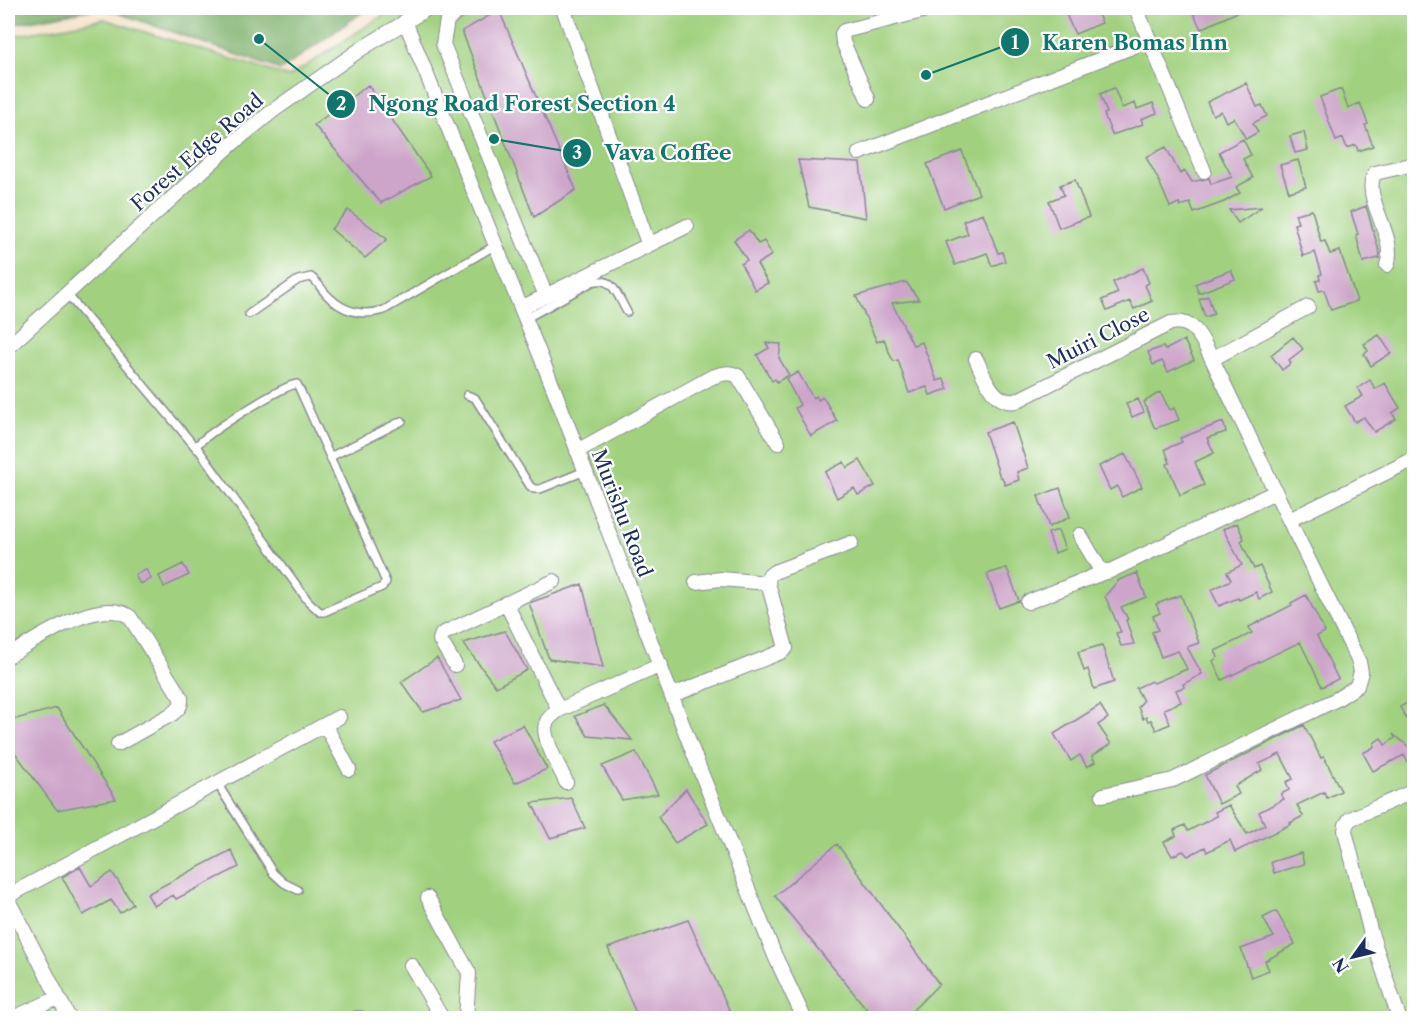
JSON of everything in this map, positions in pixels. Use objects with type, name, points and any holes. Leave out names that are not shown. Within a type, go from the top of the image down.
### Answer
[{"type":"street","name":"Forest Edge Road","points":[[8,347],[233,143],[294,96],[362,49],[428,8]]},
{"type":"street","points":[[463,8],[447,20],[443,44],[546,296]]},
{"type":"street","points":[[563,8],[648,243]]},
{"type":"street","points":[[868,99],[843,42],[844,31],[934,8]]},
{"type":"street","points":[[1136,8],[1204,171]]},
{"type":"street","name":"Murishu Road","points":[[405,21],[523,313],[673,695],[700,770],[775,956],[804,1018]]},
{"type":"street","points":[[859,153],[1150,40]]},
{"type":"street","points":[[1387,265],[1390,256],[1386,233],[1371,189],[1371,179],[1375,174],[1414,164]]},
{"type":"street","points":[[523,313],[546,296],[648,243],[687,226]]},
{"type":"street","points":[[1212,359],[1308,308]]},
{"type":"street","name":"Muiri Close","points":[[976,359],[999,399],[1008,403],[1171,323],[1181,321],[1190,325],[1198,333],[1212,359],[1359,662],[1360,672],[1357,686],[1348,693],[1173,780],[1103,795]]},
{"type":"street","points":[[577,451],[712,377],[732,373],[738,376],[778,443]]},
{"type":"street","points":[[1289,520],[1414,459]]},
{"type":"street","points":[[1028,602],[1122,566],[1275,492]]},
{"type":"street","points":[[1080,535],[1097,565],[1104,572]]},
{"type":"street","points":[[673,695],[786,648],[768,583],[769,576],[774,572],[851,543]]},
{"type":"street","points":[[696,582],[721,579],[768,583]]},
{"type":"street","points":[[455,665],[440,640],[440,635],[448,629],[554,581]]},
{"type":"street","points":[[507,603],[559,710]]},
{"type":"street","points":[[8,656],[63,626],[99,611],[115,610],[130,617],[182,703],[180,708],[172,714],[118,744]]},
{"type":"street","points":[[566,782],[544,735],[545,725],[551,716],[559,710],[661,665]]},
{"type":"street","points":[[69,1018],[8,898],[339,717]]},
{"type":"street","points":[[325,725],[349,769]]},
{"type":"street","points":[[1399,1018],[1370,930],[1345,831],[1350,819],[1414,791]]},
{"type":"street","points":[[428,898],[469,974],[466,1018]]},
{"type":"street","points":[[411,965],[442,1018]]},
{"type":"street","points":[[13,1018],[58,998]]},
{"type":"lane","points":[[249,314],[298,280],[311,277],[334,302],[343,308],[361,313],[374,313],[384,310],[496,245]]},
{"type":"lane","points":[[523,313],[601,280],[610,284],[627,312]]},
{"type":"lane","points":[[67,294],[197,449],[308,601],[320,612],[382,586],[386,582],[297,384],[275,393],[222,427],[198,443],[197,449]]},
{"type":"lane","points":[[467,395],[475,398],[534,489],[540,489],[585,471]]},
{"type":"lane","points":[[330,457],[402,421]]},
{"type":"lane","points":[[217,783],[273,873],[284,884],[298,890]]},
{"type":"lane","points":[[356,1015],[366,1018]]},
{"type":"green space","points":[[8,8],[100,8],[8,25]]},
{"type":"green space","points":[[104,8],[368,8],[281,70]]},
{"type":"green space","points":[[394,8],[1414,8],[1414,1018],[8,1018],[8,37],[104,19],[289,77]]},
{"type":"building","points":[[1063,8],[1095,8],[1102,23],[1075,34]]},
{"type":"building","points":[[1191,8],[1246,8],[1201,29]]},
{"type":"building","points":[[499,10],[576,190],[534,217],[462,31]]},
{"type":"building","points":[[1246,83],[1257,107],[1262,105],[1267,116],[1253,123],[1258,132],[1246,139],[1234,118],[1226,122],[1221,111],[1213,115],[1207,102]]},
{"type":"building","points":[[368,85],[431,176],[381,203],[314,125]]},
{"type":"building","points":[[1114,88],[1122,108],[1135,103],[1137,109],[1153,103],[1157,113],[1141,119],[1143,124],[1112,135],[1100,94]]},
{"type":"building","points":[[1341,89],[1348,108],[1360,103],[1373,146],[1358,151],[1356,145],[1347,148],[1343,138],[1336,141],[1320,97]]},
{"type":"building","points":[[1304,132],[1308,150],[1295,153],[1290,136]]},
{"type":"building","points":[[1243,139],[1251,155],[1243,159],[1253,178],[1236,187],[1240,193],[1224,202],[1194,213],[1190,203],[1180,206],[1179,203],[1170,207],[1146,157],[1166,147],[1180,174],[1185,171],[1192,182],[1209,178],[1211,184],[1232,177],[1219,152]]},
{"type":"building","points":[[962,151],[979,194],[944,208],[927,164]]},
{"type":"building","points":[[798,160],[860,163],[866,218],[809,207]]},
{"type":"building","points":[[1298,160],[1306,187],[1289,192],[1280,165]]},
{"type":"building","points":[[1075,180],[1089,217],[1059,228],[1049,201],[1064,195],[1060,185]]},
{"type":"building","points":[[1366,206],[1380,254],[1379,258],[1363,262],[1351,212]]},
{"type":"building","points":[[1262,207],[1238,223],[1229,210]]},
{"type":"building","points":[[348,210],[387,239],[365,258],[331,229]]},
{"type":"building","points":[[1312,210],[1321,242],[1325,241],[1330,254],[1340,251],[1357,301],[1331,310],[1324,290],[1319,291],[1316,281],[1320,280],[1319,275],[1322,274],[1315,252],[1303,256],[1294,224],[1298,223],[1295,214]]},
{"type":"building","points":[[983,213],[998,253],[1002,252],[1005,261],[992,266],[987,253],[955,265],[946,242],[968,234],[963,221]]},
{"type":"building","points":[[749,230],[758,244],[764,241],[772,255],[757,264],[768,283],[755,290],[741,264],[747,260],[734,240]]},
{"type":"building","points":[[1143,268],[1149,283],[1145,285],[1152,301],[1134,309],[1130,301],[1107,311],[1102,300],[1118,293],[1113,282]]},
{"type":"building","points":[[1231,270],[1235,279],[1199,293],[1195,284]]},
{"type":"building","points":[[906,282],[919,300],[892,303],[913,345],[922,342],[937,381],[944,379],[948,389],[930,395],[927,387],[909,393],[898,360],[894,361],[891,357],[884,339],[877,342],[856,296]]},
{"type":"building","points":[[1208,296],[1214,314],[1205,317],[1199,299]]},
{"type":"building","points":[[1379,335],[1391,353],[1371,366],[1364,354],[1368,351],[1364,344]]},
{"type":"building","points":[[1293,337],[1303,349],[1289,360],[1291,363],[1282,370],[1271,355]]},
{"type":"building","points":[[1184,340],[1194,360],[1168,372],[1162,361],[1153,365],[1148,352],[1163,347],[1165,350]]},
{"type":"building","points":[[766,343],[781,344],[779,358],[789,375],[777,382],[775,379],[772,381],[757,355],[769,348]]},
{"type":"building","points":[[798,372],[813,398],[816,396],[818,400],[823,397],[837,421],[811,436],[795,408],[800,405],[786,379]]},
{"type":"building","points":[[1370,380],[1375,389],[1385,383],[1400,408],[1392,413],[1396,419],[1374,432],[1364,417],[1355,422],[1345,406],[1363,396],[1358,388]]},
{"type":"building","points":[[1160,392],[1170,410],[1174,408],[1179,420],[1156,428],[1144,402]]},
{"type":"building","points":[[1138,399],[1144,412],[1132,417],[1126,404]]},
{"type":"building","points":[[1013,422],[1028,468],[1017,472],[1019,480],[1005,485],[1000,477],[985,432]]},
{"type":"building","points":[[1223,422],[1226,432],[1207,438],[1214,453],[1195,462],[1204,485],[1180,495],[1167,464],[1170,463],[1165,449],[1182,442],[1180,438]]},
{"type":"building","points":[[1125,454],[1142,487],[1122,497],[1117,486],[1110,490],[1099,466]]},
{"type":"building","points":[[860,460],[875,486],[858,495],[854,488],[837,498],[825,472],[844,462],[847,468]]},
{"type":"building","points":[[1060,488],[1070,517],[1049,527],[1038,496]]},
{"type":"building","points":[[1237,523],[1244,539],[1241,541],[1254,569],[1260,566],[1272,592],[1259,599],[1256,592],[1219,606],[1211,590],[1231,580],[1227,572],[1242,565],[1223,529]]},
{"type":"building","points":[[1058,530],[1065,549],[1055,553],[1048,533]]},
{"type":"building","points":[[183,564],[189,575],[164,587],[159,576]]},
{"type":"building","points":[[1007,568],[1019,601],[999,608],[987,574]]},
{"type":"building","points":[[146,569],[151,579],[140,584],[135,575]]},
{"type":"building","points":[[1137,573],[1146,597],[1121,607],[1128,619],[1126,620],[1134,644],[1121,646],[1116,633],[1121,632],[1105,596],[1119,580]]},
{"type":"building","points":[[582,584],[603,667],[549,659],[529,603]]},
{"type":"building","points":[[1181,595],[1199,643],[1187,647],[1202,674],[1176,690],[1181,702],[1164,709],[1170,724],[1156,730],[1151,720],[1148,721],[1146,717],[1143,719],[1138,707],[1143,701],[1136,688],[1187,669],[1178,651],[1161,657],[1152,632],[1158,630],[1153,616],[1160,613],[1156,604]]},
{"type":"building","points":[[1306,595],[1325,632],[1317,636],[1338,679],[1322,687],[1300,642],[1222,680],[1213,661],[1218,657],[1215,651],[1252,633],[1249,627],[1292,605],[1291,603]]},
{"type":"building","points":[[505,631],[527,670],[496,687],[463,643]]},
{"type":"building","points":[[1102,645],[1114,682],[1094,689],[1088,669],[1084,671],[1078,652]]},
{"type":"building","points":[[437,658],[461,700],[423,712],[401,682]]},
{"type":"building","points":[[1414,699],[1414,733],[1400,707]]},
{"type":"building","points":[[604,705],[632,740],[588,736],[575,716]]},
{"type":"building","points":[[1100,705],[1108,718],[1098,725],[1111,744],[1092,756],[1095,762],[1087,767],[1080,755],[1071,761],[1054,734]]},
{"type":"building","points":[[57,708],[116,799],[57,810],[8,743],[8,721]]},
{"type":"building","points":[[523,725],[547,769],[515,783],[490,741]]},
{"type":"building","points":[[1304,725],[1341,791],[1327,798],[1324,792],[1297,805],[1303,816],[1235,852],[1230,840],[1207,852],[1205,847],[1188,856],[1183,851],[1172,856],[1164,842],[1176,836],[1174,830],[1185,825],[1188,831],[1217,816],[1215,812],[1229,805],[1247,834],[1265,825],[1259,812],[1284,799],[1281,794],[1289,790],[1286,782],[1293,779],[1280,754],[1259,764],[1262,770],[1235,786],[1239,794],[1219,804],[1205,775]]},
{"type":"building","points":[[1393,734],[1414,751],[1414,774],[1404,755],[1373,771],[1363,753],[1374,747],[1374,743],[1381,738],[1385,745],[1395,738]]},
{"type":"building","points":[[636,752],[658,794],[622,800],[602,766]]},
{"type":"building","points":[[686,789],[708,824],[675,843],[658,817]]},
{"type":"building","points":[[571,798],[585,828],[550,838],[532,803]]},
{"type":"building","points":[[837,844],[939,984],[905,1018],[874,1018],[775,896]]},
{"type":"building","points":[[231,850],[239,867],[176,899],[173,895],[154,906],[147,894]]},
{"type":"building","points":[[1301,853],[1304,864],[1274,873],[1271,862]]},
{"type":"building","points":[[80,867],[91,886],[112,872],[133,904],[120,913],[111,900],[83,915],[62,877]]},
{"type":"building","points":[[1276,911],[1295,944],[1265,961],[1269,970],[1251,977],[1241,949],[1274,937],[1263,918]]},
{"type":"building","points":[[688,920],[733,1018],[638,1018],[608,948]]},
{"type":"place","name":"Ngong Road Forest Section 4","points":[[259,39]]},
{"type":"place","name":"Karen Bomas Inn","points":[[926,75]]},
{"type":"place","name":"Vava Coffee","points":[[494,139]]}]
